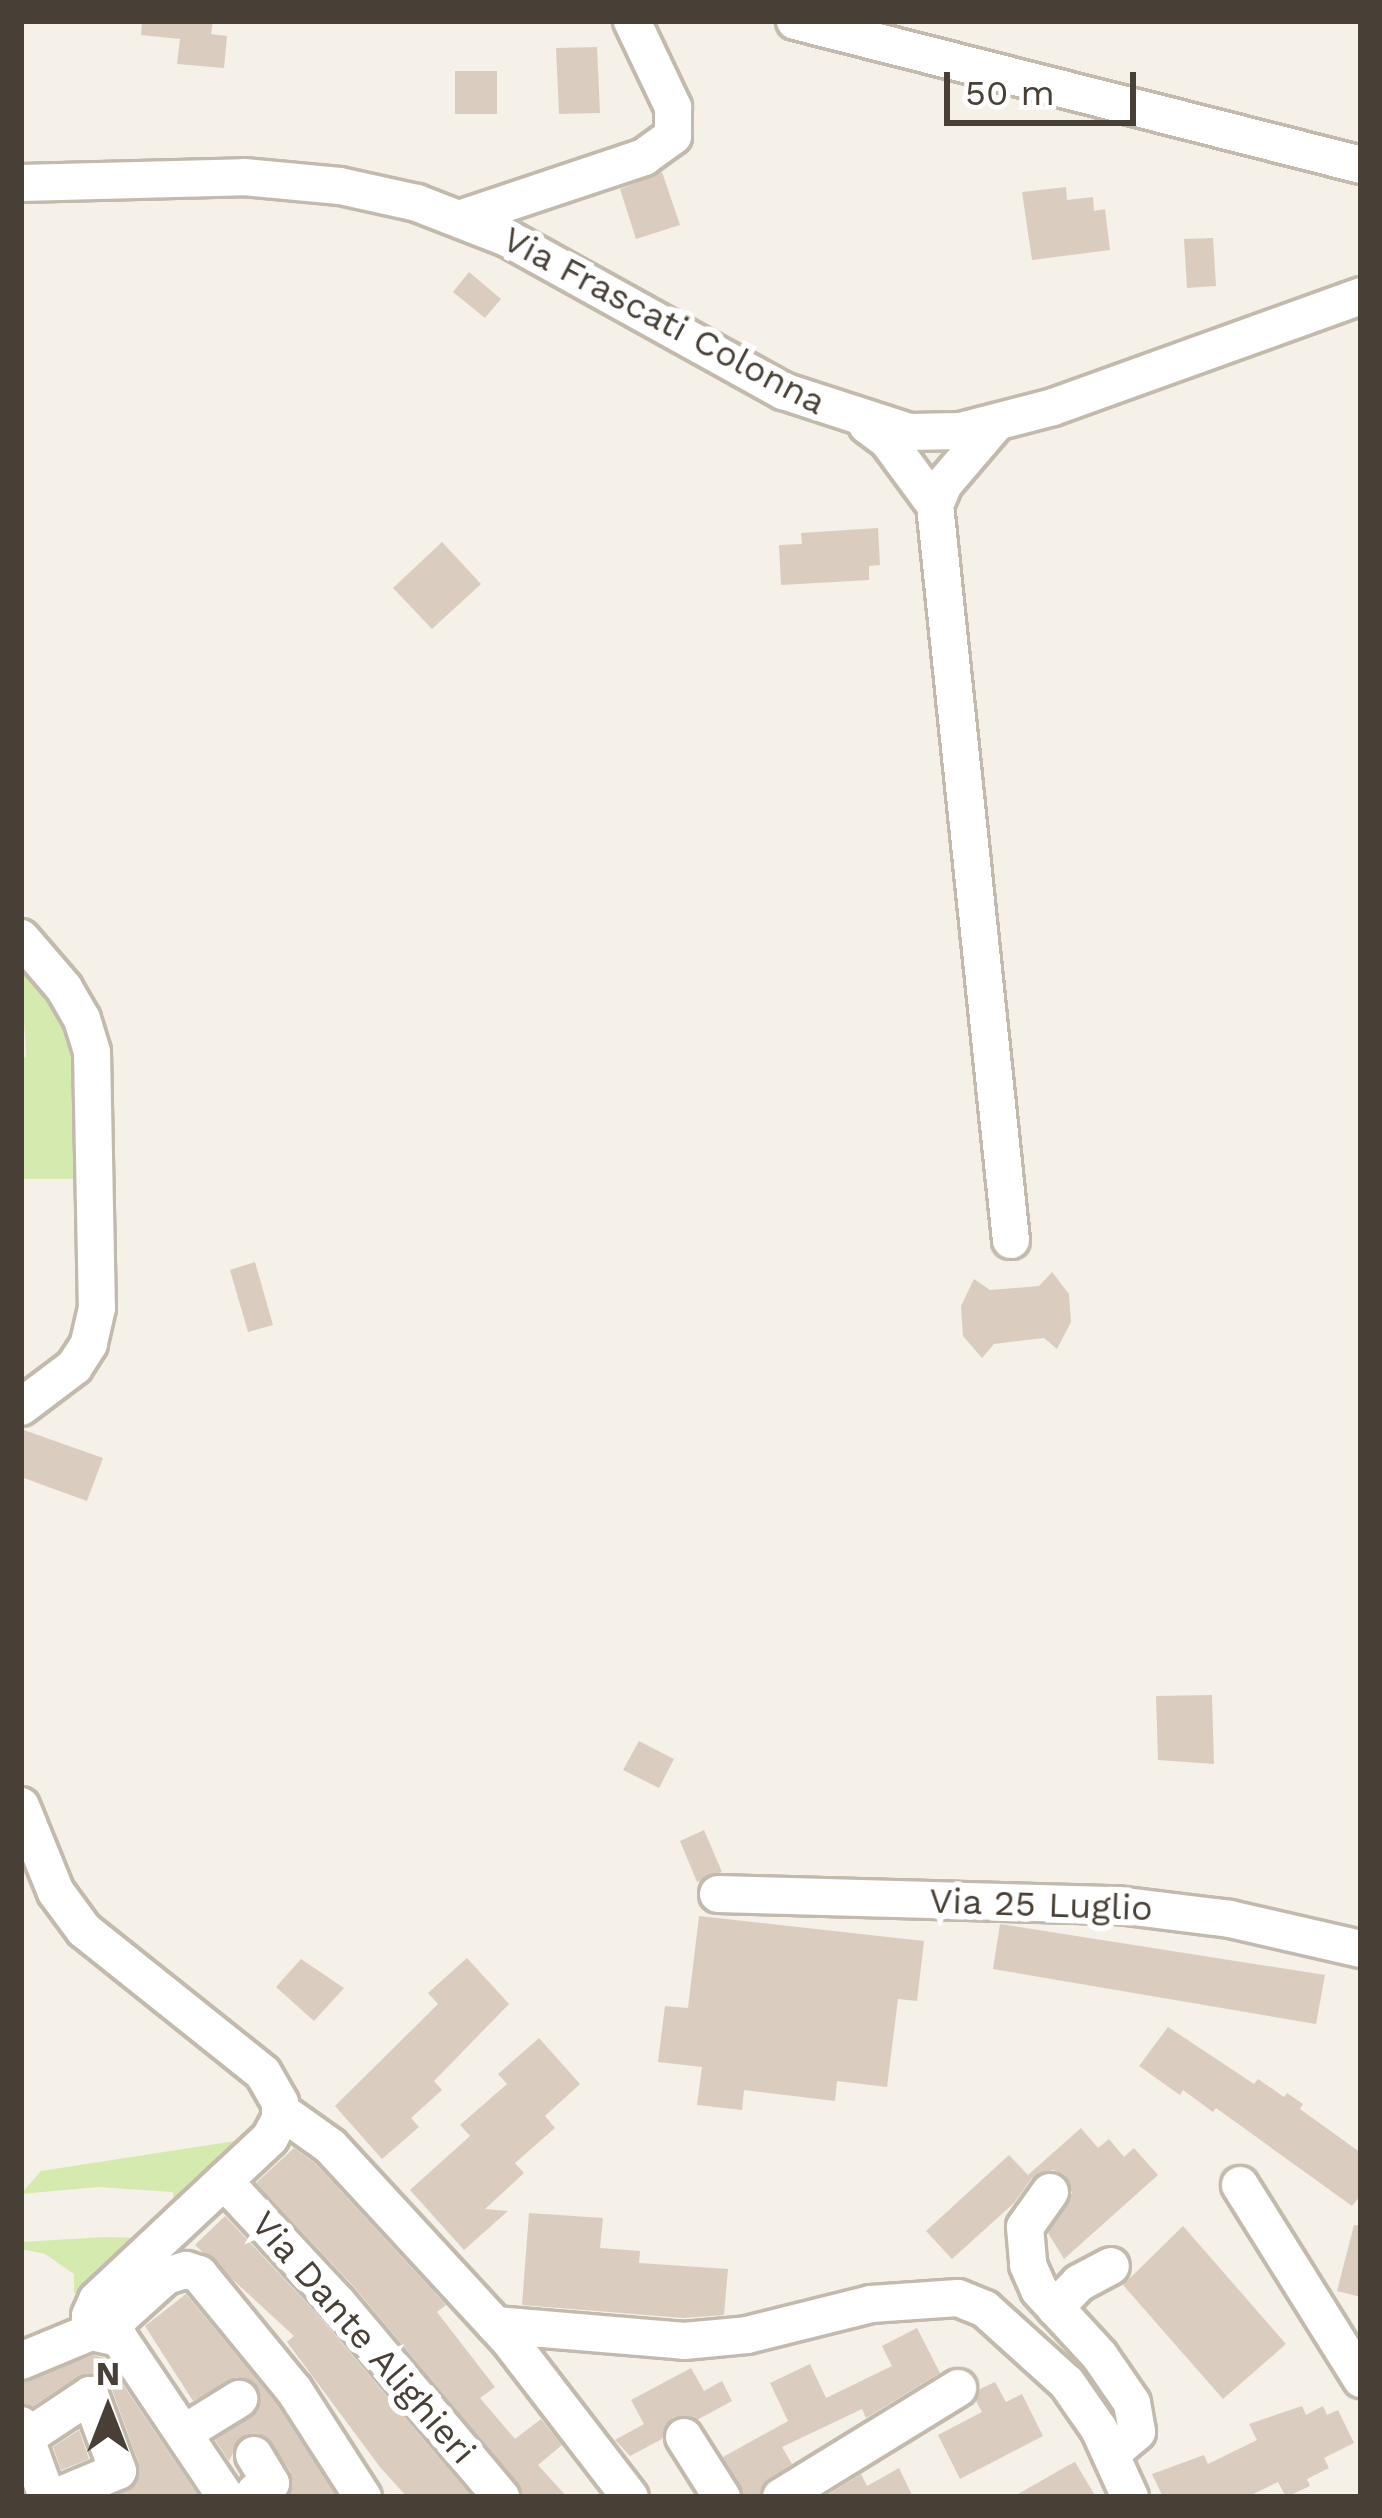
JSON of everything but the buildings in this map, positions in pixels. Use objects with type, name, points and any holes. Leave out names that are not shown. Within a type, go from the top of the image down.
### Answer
[{"type":"street","points":[[462,218],[644,157],[673,136],[673,107],[632,21]]},
{"type":"street","points":[[795,21],[1361,165]]},
{"type":"street","name":"Via Frascati Colonna","points":[[21,183],[276,179],[387,195],[462,218],[761,380],[859,420],[928,432],[996,423],[1110,388],[1361,296]]},
{"type":"street","points":[[859,420],[888,441],[935,505]]},
{"type":"street","points":[[996,423],[944,484],[935,505],[1011,1240]]},
{"type":"street","points":[[21,938],[77,1009],[94,1061],[97,1308],[89,1344],[74,1367],[21,1407]]},
{"type":"street","points":[[21,1805],[56,1892],[84,1930],[263,2073],[281,2111],[330,2146],[495,2325],[630,2497]]},
{"type":"street","name":"Via 25 Luglio","points":[[718,1894],[1118,1905],[1229,1919],[1361,1949]]},
{"type":"street","points":[[97,2332],[97,2300],[269,2138],[281,2111]]},
{"type":"street","name":"Via Dante Alighieri","points":[[224,2181],[337,2302],[501,2497]]},
{"type":"street","points":[[1240,2185],[1361,2379]]},
{"type":"street","points":[[1050,2192],[1029,2215],[1025,2239],[1032,2278],[1099,2355],[1136,2413],[1134,2438],[1111,2454]]},
{"type":"street","points":[[1055,2308],[1079,2283],[1112,2266]]},
{"type":"street","points":[[21,2361],[97,2332],[166,2276],[186,2270],[199,2274],[294,2390],[363,2497]]},
{"type":"street","points":[[495,2325],[684,2342],[747,2335],[871,2304],[958,2298],[985,2309],[1054,2368],[1085,2406],[1130,2497]]},
{"type":"street","points":[[97,2332],[129,2347],[184,2433],[240,2494],[271,2483],[254,2455]]},
{"type":"street","points":[[781,2497],[958,2388]]},
{"type":"street","points":[[46,2497],[23,2435],[90,2395],[118,2471],[56,2497]]},
{"type":"street","points":[[184,2433],[239,2398]]},
{"type":"street","points":[[684,2437],[722,2497]]},
{"type":"green space","points":[[21,962],[43,986],[80,1060],[79,1179],[21,1179],[21,1058],[26,1057]]},
{"type":"green space","points":[[248,2139],[174,2204],[173,2192],[98,2187],[21,2194],[41,2171]]},
{"type":"green space","points":[[146,2238],[86,2295],[74,2293],[74,2274],[45,2254],[21,2249],[21,2242]]}]
